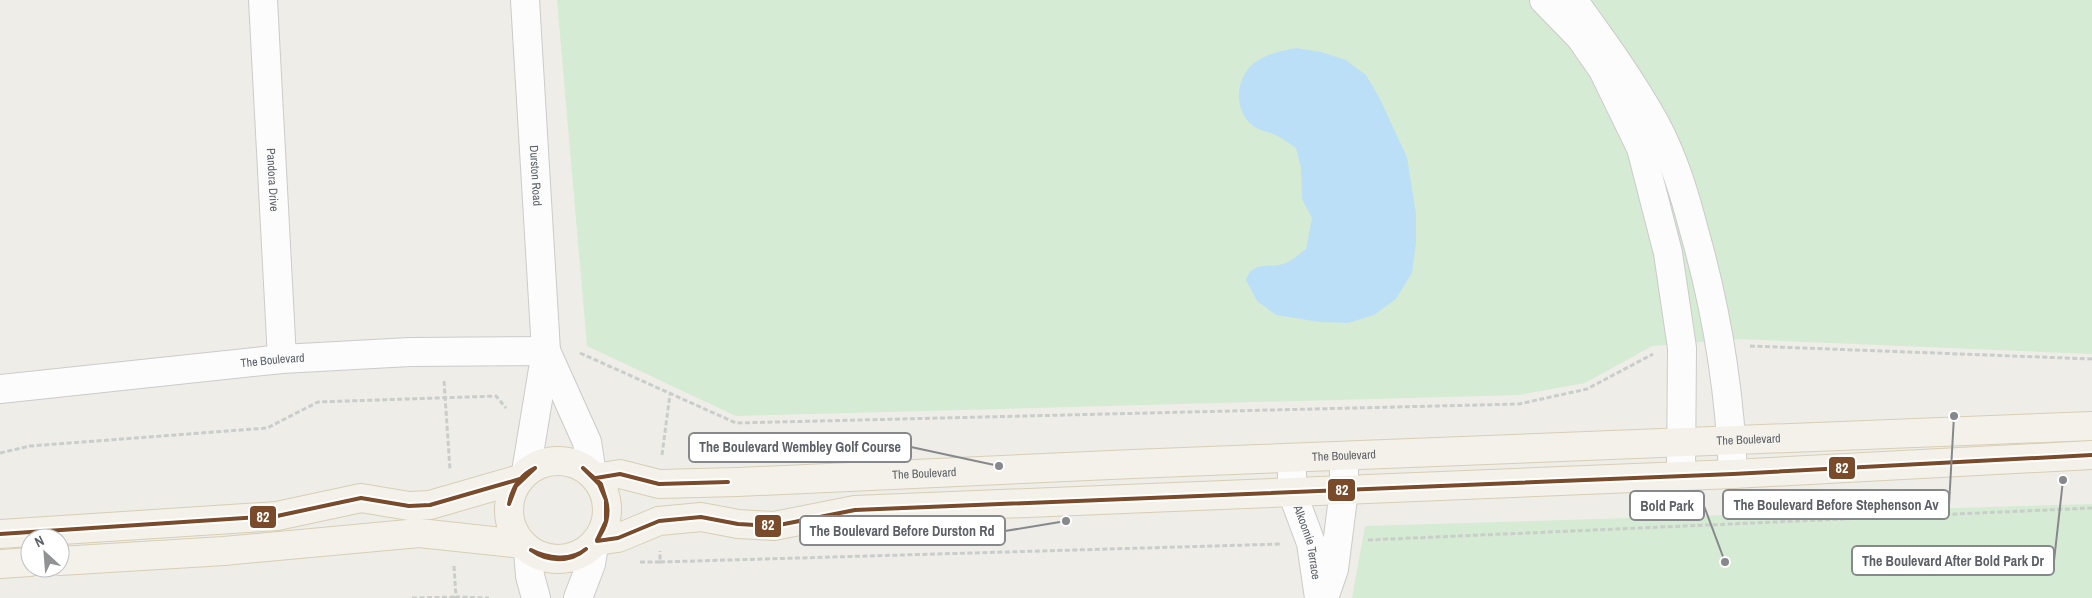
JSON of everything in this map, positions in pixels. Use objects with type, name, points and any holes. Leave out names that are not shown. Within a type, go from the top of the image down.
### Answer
[{"type":"main road","name":"The Boulevard","points":[[594,476],[620,474],[659,484],[2092,426]]},
{"type":"main road","points":[[70,559],[224,551],[419,533],[525,547],[550,559],[574,557],[596,543],[618,538],[659,521],[701,517],[738,524],[774,526],[855,510],[1733,474],[2092,455]]},
{"type":"main road","points":[[0,534],[277,516],[361,498],[409,506],[430,506],[523,476],[542,464],[560,461],[577,464],[594,476],[605,492],[608,509],[605,526],[596,543]]},
{"type":"main road","points":[[523,476],[513,491],[510,519],[514,532],[525,547]]},
{"type":"main road","points":[[0,564],[20,563]]},
{"type":"street","name":"Pandora Drive","points":[[263,0],[282,359]]},
{"type":"street","name":"Durston Road","points":[[523,476],[546,351],[525,0]]},
{"type":"street","points":[[1544,0],[1580,37],[1603,70],[1641,148],[1668,252],[1682,348],[1681,476]]},
{"type":"street","points":[[1573,0],[1608,46],[1656,124],[1682,184],[1702,259],[1720,344],[1732,442],[1733,474]]},
{"type":"street","name":"The Boulevard","points":[[0,388],[282,359],[410,352],[546,351]]},
{"type":"street","name":"Durston Road","points":[[546,351],[587,442],[594,476]]},
{"type":"street","name":"Alkoomie Terrace","points":[[1319,598],[1324,542],[1344,490],[1344,457]]},
{"type":"street","name":"Alkoomie Terrace","points":[[1292,459],[1292,492],[1324,542],[1334,569],[1324,598]]},
{"type":"street","points":[[578,598],[591,564],[596,543]]},
{"type":"street","points":[[525,547],[536,598]]},
{"type":"path","points":[[1720,344],[2092,359]]},
{"type":"path","points":[[580,353],[736,423],[1519,404],[1587,389],[1655,352],[1682,348]]},
{"type":"path","points":[[0,453],[30,446],[266,428],[318,402],[496,396],[512,414],[535,414]]},
{"type":"path","points":[[660,562],[1209,548],[2092,508]]},
{"type":"path","points":[[412,598],[456,597]]},
{"type":"green space","points":[[557,0],[2092,0],[2092,354],[1739,339],[1652,346],[1585,383],[1519,395],[736,416],[587,346]]},
{"type":"green space","points":[[2092,504],[2092,598],[1352,598],[1365,526]]},
{"type":"water","points":[[1296,48],[1321,52],[1346,60],[1366,75],[1379,97],[1407,157],[1416,214],[1416,243],[1412,273],[1396,299],[1374,315],[1348,323],[1320,322],[1276,315],[1257,301],[1246,280],[1252,270],[1261,266],[1286,263],[1306,249],[1312,218],[1302,199],[1301,168],[1296,148],[1279,137],[1254,127],[1246,119],[1242,111],[1239,95],[1243,78],[1253,64],[1268,55]]},
{"type":"transit line","name":"82","points":[[597,541],[618,538],[659,521],[701,517],[738,524],[774,526],[855,510],[1733,474],[2092,455]]},
{"type":"transit line","name":"82","points":[[509,504],[512,493],[518,483],[525,474],[535,468]]},
{"type":"transit line","name":"82","points":[[509,504],[516,486],[535,468]]},
{"type":"transit line","name":"82","points":[[583,468],[601,484],[606,500]]},
{"type":"transit line","name":"82","points":[[583,468],[599,484],[606,500]]},
{"type":"transit line","name":"82","points":[[596,478],[620,474],[659,484],[728,482]]},
{"type":"transit line","name":"82","points":[[0,534],[277,516],[361,498],[409,506],[430,505],[520,479]]},
{"type":"transit line","name":"82","points":[[597,540],[606,521],[606,500]]},
{"type":"transit line","name":"82","points":[[597,540],[606,521],[608,511],[606,500]]},
{"type":"transit line","name":"82","points":[[531,550],[551,557],[566,557],[573,556],[586,549]]},
{"type":"transit line","name":"82","points":[[531,550],[551,559],[566,559],[580,554],[586,549]]},
{"type":"place","name":"The Boulevard Before Stephenson Av","points":[[1954,416]]},
{"type":"place","name":"The Boulevard Wembley Golf Course","points":[[999,466]]},
{"type":"place","name":"The Boulevard After Bold Park Dr","points":[[2063,480]]},
{"type":"place","name":"The Boulevard Before Durston Rd","points":[[1066,521]]},
{"type":"place","name":"Bold Park","points":[[1725,562]]}]
